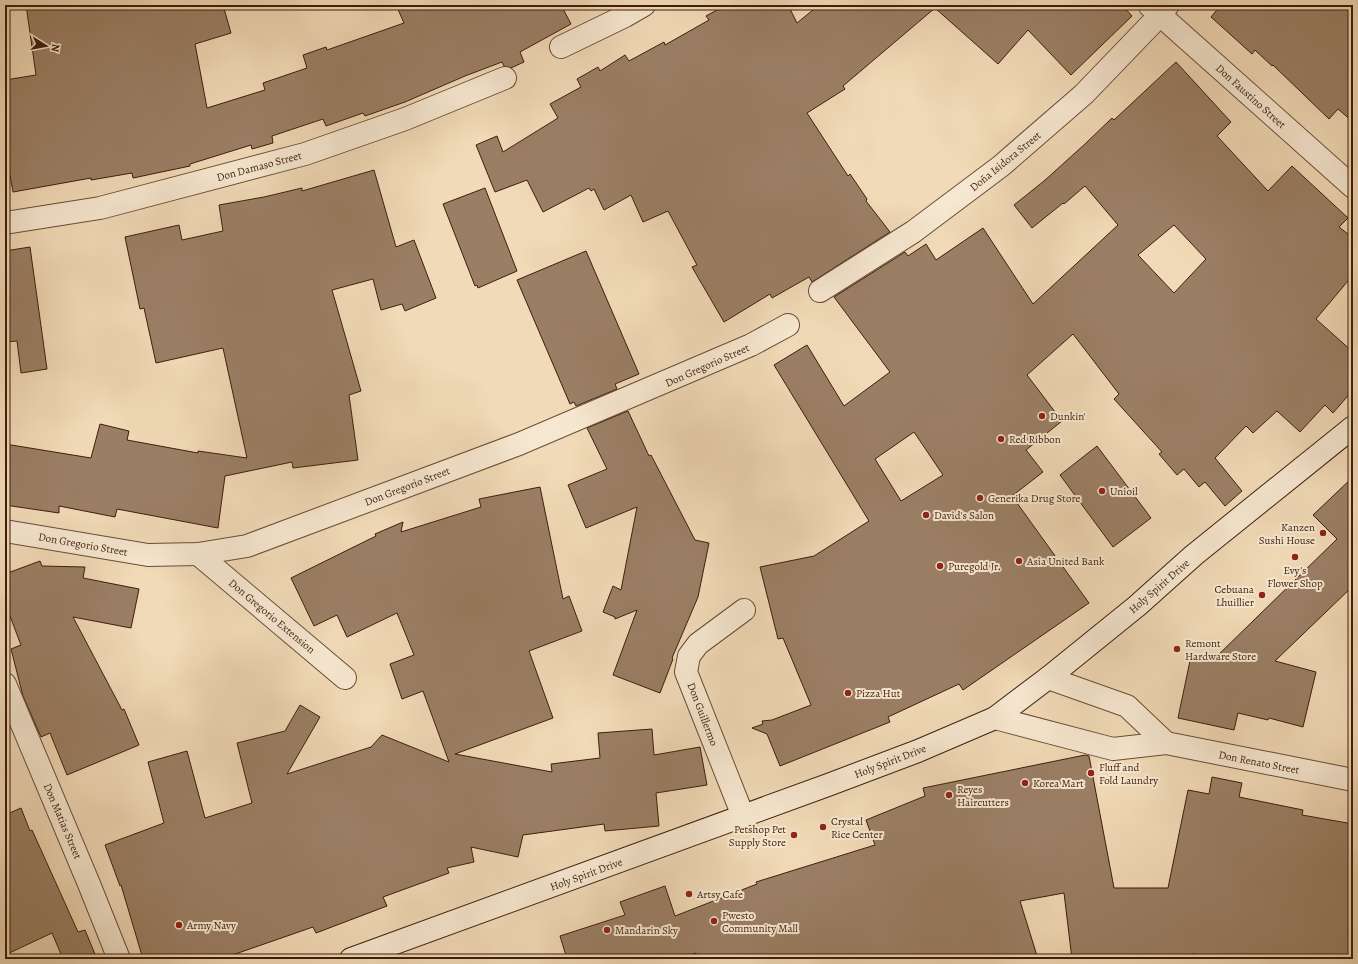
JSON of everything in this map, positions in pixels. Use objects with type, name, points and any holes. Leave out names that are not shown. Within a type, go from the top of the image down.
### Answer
[{"type":"street","points":[[561,47],[625,16],[644,5]]},
{"type":"street","name":"Don Faustino Street","points":[[1159,8],[1353,187]]},
{"type":"street","name":"Doña Isidora Street","points":[[820,291],[913,232],[1001,166],[1084,94],[1159,8]]},
{"type":"street","name":"Don Damaso Street","points":[[5,223],[100,208],[304,154],[406,119],[505,78]]},
{"type":"street","name":"Don Gregorio Street","points":[[5,531],[148,555],[198,554],[247,546],[519,444],[751,345],[788,324]]},
{"type":"street","name":"Holy Spirit Drive","points":[[351,959],[911,754],[995,718],[1048,678],[1137,606],[1194,555],[1353,427]]},
{"type":"street","name":"Don Gregorio Extension","points":[[198,554],[345,678]]},
{"type":"street","name":"Don Guillermo","points":[[743,816],[686,672],[689,656],[698,644],[744,610]]},
{"type":"street","points":[[1048,678],[1127,706],[1166,743]]},
{"type":"street","name":"Don Matias Street","points":[[5,684],[119,959]]},
{"type":"street","name":"Don Renato Street","points":[[995,718],[1113,749],[1166,743],[1353,780]]},
{"type":"building","points":[[26,5],[223,5],[231,33],[195,44],[207,108],[265,90],[263,83],[307,68],[303,55],[326,47],[327,50],[404,23],[396,5],[561,5],[571,24],[520,52],[524,62],[511,68],[504,66],[502,62],[405,102],[365,116],[363,113],[326,126],[323,119],[272,136],[273,143],[252,149],[251,145],[190,164],[190,166],[133,178],[132,173],[91,180],[91,178],[13,192],[5,148],[5,80],[36,75]]},
{"type":"building","points":[[726,5],[788,5],[797,23],[819,5],[1122,5],[1132,16],[1071,75],[1028,30],[998,64],[935,8],[843,86],[845,89],[807,113],[848,176],[850,174],[867,199],[866,201],[890,232],[812,282],[809,277],[772,298],[770,294],[724,322],[692,267],[697,265],[668,211],[643,222],[631,195],[604,210],[594,189],[591,191],[589,188],[543,212],[527,180],[495,192],[476,145],[497,136],[503,152],[558,118],[550,104],[581,87],[577,79],[598,67],[600,71],[625,55],[629,61],[664,42],[665,45],[709,20],[706,16]]},
{"type":"building","points":[[1221,5],[1353,5],[1353,122],[1338,109],[1329,119],[1273,65],[1272,66],[1255,50],[1252,54],[1211,17]]},
{"type":"building","points":[[1176,62],[1231,122],[1217,136],[1268,191],[1292,166],[1348,218],[1339,227],[1353,238],[1353,275],[1316,319],[1353,352],[1353,390],[1333,413],[1325,405],[1300,432],[1277,411],[1253,433],[1246,426],[1215,458],[1242,491],[1225,506],[1205,482],[1199,487],[1184,469],[1177,475],[1159,454],[1162,452],[1114,399],[1119,394],[1073,334],[1027,375],[1062,421],[1026,450],[1043,472],[1012,496],[1089,603],[963,690],[959,684],[888,717],[890,722],[780,766],[767,734],[752,728],[763,724],[762,721],[772,720],[811,705],[783,638],[778,639],[760,567],[814,556],[869,521],[774,365],[807,345],[844,406],[890,372],[834,297],[905,252],[908,256],[926,244],[936,260],[983,228],[1033,304],[1118,225],[1085,186],[1032,228],[1014,205],[1044,181],[1112,118],[1114,120]],"holes":[[[1174,225],[1206,259],[1174,293],[1138,255]],[[914,432],[943,475],[901,501],[875,459]]]},
{"type":"building","points":[[374,170],[396,247],[414,240],[436,298],[405,311],[402,304],[381,310],[373,279],[332,290],[361,391],[349,395],[358,460],[293,468],[292,462],[225,476],[218,528],[117,509],[115,517],[59,506],[59,513],[5,505],[5,444],[91,458],[100,424],[129,431],[127,440],[198,453],[198,451],[247,458],[223,348],[156,363],[144,308],[140,309],[125,237],[179,225],[182,240],[223,231],[219,205],[302,188],[302,191]]},
{"type":"building","points":[[485,188],[517,271],[478,288],[477,285],[475,286],[443,204]]},
{"type":"building","points":[[30,247],[47,369],[21,373],[17,341],[5,342],[5,251]]},
{"type":"building","points":[[586,251],[639,374],[615,384],[617,389],[576,406],[574,402],[570,404],[517,280]]},
{"type":"building","points":[[628,411],[649,456],[651,455],[695,540],[709,543],[698,597],[672,658],[673,659],[660,693],[613,675],[637,610],[615,619],[615,617],[603,612],[613,586],[621,590],[637,507],[586,528],[568,485],[607,469],[587,428]]},
{"type":"building","name":"Unioil","points":[[1097,446],[1151,518],[1113,547],[1060,475]]},
{"type":"building","points":[[1353,477],[1353,586],[1275,661],[1316,672],[1303,727],[1269,718],[1268,720],[1238,713],[1234,730],[1178,718],[1191,656],[1212,661],[1337,539],[1313,515]]},
{"type":"building","points":[[540,487],[563,599],[569,596],[582,631],[529,651],[553,718],[455,754],[552,772],[551,764],[600,758],[598,733],[652,729],[654,755],[700,747],[707,785],[656,793],[659,826],[605,831],[604,824],[523,835],[518,857],[471,847],[474,862],[447,868],[449,873],[383,897],[387,906],[316,933],[313,927],[221,959],[143,959],[121,885],[120,886],[105,845],[164,823],[148,762],[187,751],[205,818],[252,803],[237,743],[285,731],[300,705],[320,717],[287,774],[371,747],[382,735],[449,762],[423,691],[402,699],[390,664],[414,655],[397,613],[347,637],[337,615],[314,626],[291,578],[376,536],[375,534],[403,522],[401,532],[481,507],[479,499]]},
{"type":"building","points":[[40,561],[42,566],[85,567],[83,578],[139,589],[131,628],[73,617],[122,710],[124,709],[139,745],[67,775],[50,733],[41,737],[23,696],[11,649],[21,645],[5,603],[5,574]]},
{"type":"building","points":[[1085,755],[1089,756],[1114,888],[1168,888],[1188,790],[1209,794],[1212,777],[1242,783],[1239,797],[1303,810],[1302,815],[1353,824],[1353,959],[1249,959],[1192,954],[1192,959],[1072,959],[1064,893],[1020,901],[1038,959],[698,959],[696,953],[676,959],[567,959],[560,936],[625,915],[620,902],[665,886],[675,916],[757,884],[756,882],[875,845],[866,820],[925,796],[923,788]]},
{"type":"building","points":[[21,808],[30,831],[32,830],[78,932],[85,930],[97,959],[63,959],[52,933],[5,955],[5,815]]},
{"type":"place","name":"Dunkin'","points":[[1042,416]]},
{"type":"place","name":"Red Ribbon","points":[[1001,439]]},
{"type":"place","name":"Unioil","points":[[1102,491]]},
{"type":"place","name":"Generika Drug Store","points":[[980,498]]},
{"type":"place","name":"David's Salon","points":[[926,515]]},
{"type":"place","name":"Kanzen Sushi House","points":[[1323,533]]},
{"type":"place","name":"Evy's Flower Shop","points":[[1295,557]]},
{"type":"place","name":"Asia United Bank","points":[[1019,561]]},
{"type":"place","name":"Puregold Jr.","points":[[940,566]]},
{"type":"place","name":"Cebuana Lhuillier","points":[[1262,595]]},
{"type":"place","name":"Remont Hardware Store","points":[[1177,649]]},
{"type":"place","name":"Pizza Hut","points":[[848,693]]},
{"type":"place","name":"Fluff and Fold Laundry","points":[[1091,773]]},
{"type":"place","name":"Korea Mart","points":[[1025,783]]},
{"type":"place","name":"Reyes Haircutters","points":[[949,795]]},
{"type":"place","name":"Crystal Rice Center","points":[[823,827]]},
{"type":"place","name":"Petshop Pet Supply Store","points":[[794,835]]},
{"type":"place","name":"Artsy Cafe","points":[[689,894]]},
{"type":"place","name":"Pwesto Community Mall","points":[[714,921]]},
{"type":"place","name":"Army Navy","points":[[179,925]]},
{"type":"place","name":"Mandarin Sky","points":[[607,930]]}]
